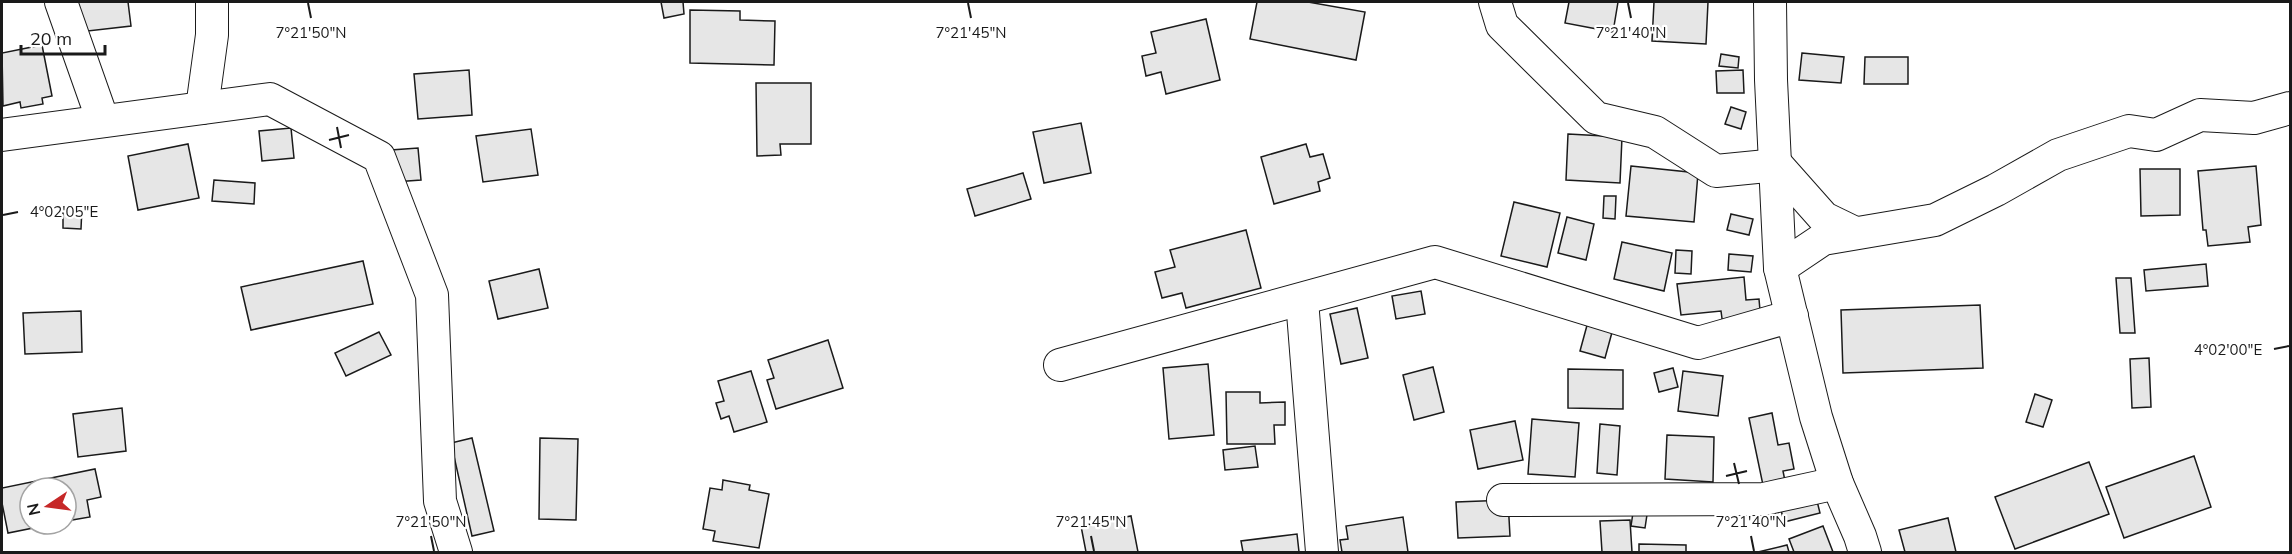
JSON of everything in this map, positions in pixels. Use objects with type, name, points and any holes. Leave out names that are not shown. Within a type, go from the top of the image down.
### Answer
[{"type":"street","points":[[61,2],[103,121]]},
{"type":"street","points":[[202,108],[212,35],[212,2]]},
{"type":"street","points":[[1495,2],[1502,25],[1596,117],[1655,132],[1716,171],[1776,165]]},
{"type":"street","points":[[1770,2],[1771,80],[1780,268],[1816,417],[1837,483],[1865,552]]},
{"type":"street","points":[[2,135],[270,99],[379,157],[432,295],[440,501],[456,552]]},
{"type":"street","points":[[1780,268],[1823,239],[1935,220],[1996,190],[2058,155],[2129,131],[2156,135],[2200,115],[2254,118],[2290,108]]},
{"type":"street","points":[[1776,165],[1824,218],[1855,233]]},
{"type":"street","points":[[1060,365],[1436,262],[1698,343],[1792,316]]},
{"type":"street","points":[[1302,300],[1322,552]]},
{"type":"street","points":[[1503,500],[1764,499],[1837,483]]},
{"type":"building","points":[[76,2],[128,2],[131,26],[79,32]]},
{"type":"building","points":[[661,2],[683,2],[684,14],[664,18]]},
{"type":"building","points":[[1257,2],[1308,2],[1365,12],[1356,60],[1250,39]]},
{"type":"building","points":[[1569,2],[1618,2],[1613,32],[1565,23]]},
{"type":"building","points":[[1654,2],[1708,2],[1706,44],[1652,41]]},
{"type":"building","points":[[690,10],[740,11],[740,20],[775,21],[774,65],[690,63]]},
{"type":"building","points":[[1206,19],[1220,80],[1166,94],[1161,72],[1146,76],[1142,56],[1156,53],[1151,32]]},
{"type":"building","points":[[42,45],[52,96],[42,98],[43,104],[21,108],[20,102],[3,106],[2,53]]},
{"type":"building","points":[[1802,53],[1844,57],[1841,83],[1799,80]]},
{"type":"building","points":[[1721,54],[1739,57],[1738,68],[1719,66]]},
{"type":"building","points":[[1865,57],[1908,57],[1908,84],[1864,84]]},
{"type":"building","points":[[469,70],[472,115],[418,119],[414,74]]},
{"type":"building","points":[[1743,70],[1744,93],[1717,93],[1716,71]]},
{"type":"building","points":[[756,83],[811,83],[811,144],[780,144],[781,155],[757,156]]},
{"type":"building","points":[[1731,107],[1746,112],[1741,129],[1725,124]]},
{"type":"building","points":[[1081,123],[1091,173],[1044,183],[1033,132]]},
{"type":"building","points":[[291,128],[294,158],[262,161],[259,131]]},
{"type":"building","points":[[531,129],[538,175],[483,182],[476,136]]},
{"type":"building","points":[[1568,134],[1622,137],[1620,183],[1566,180]]},
{"type":"building","points":[[188,144],[199,198],[138,210],[128,156]]},
{"type":"building","points":[[1306,144],[1310,157],[1323,154],[1330,178],[1318,182],[1320,191],[1274,204],[1261,157]]},
{"type":"building","points":[[418,148],[421,180],[394,182],[391,150]]},
{"type":"building","points":[[1631,166],[1698,173],[1694,222],[1626,216]]},
{"type":"building","points":[[2256,166],[2261,225],[2248,227],[2250,242],[2208,246],[2206,230],[2203,230],[2198,171]]},
{"type":"building","points":[[2140,169],[2180,169],[2180,215],[2141,216]]},
{"type":"building","points":[[1023,173],[1031,199],[975,216],[967,189]]},
{"type":"building","points":[[214,180],[255,183],[254,204],[212,201]]},
{"type":"building","points":[[1604,196],[1616,196],[1615,219],[1603,218]]},
{"type":"building","points":[[1514,202],[1560,213],[1547,267],[1501,256]]},
{"type":"building","points":[[63,207],[82,207],[81,229],[63,228]]},
{"type":"building","points":[[1731,214],[1753,219],[1749,235],[1727,230]]},
{"type":"building","points":[[1567,217],[1594,224],[1586,260],[1558,253]]},
{"type":"building","points":[[1246,230],[1261,288],[1186,308],[1182,293],[1162,298],[1155,272],[1175,267],[1170,250]]},
{"type":"building","points":[[1622,242],[1672,253],[1664,291],[1614,279]]},
{"type":"building","points":[[1676,250],[1692,251],[1691,274],[1675,273]]},
{"type":"building","points":[[1729,254],[1753,256],[1751,272],[1728,270]]},
{"type":"building","points":[[363,261],[373,304],[251,330],[241,287]]},
{"type":"building","points":[[2206,264],[2208,286],[2146,291],[2144,270]]},
{"type":"building","points":[[539,269],[548,308],[498,319],[489,281]]},
{"type":"building","points":[[1744,277],[1746,300],[1759,299],[1761,322],[1723,326],[1721,311],[1681,315],[1677,284]]},
{"type":"building","points":[[2116,278],[2131,278],[2135,333],[2120,333]]},
{"type":"building","points":[[1421,291],[1425,314],[1396,319],[1392,296]]},
{"type":"building","points":[[1980,305],[1983,368],[1843,373],[1841,310]]},
{"type":"building","points":[[1357,308],[1368,358],[1341,364],[1330,314]]},
{"type":"building","points":[[81,311],[82,352],[25,354],[23,313]]},
{"type":"building","points":[[1589,318],[1614,325],[1605,358],[1580,351]]},
{"type":"building","points":[[379,332],[391,355],[346,376],[335,353]]},
{"type":"building","points":[[828,340],[843,388],[776,409],[767,380],[774,378],[768,360]]},
{"type":"building","points":[[2149,358],[2151,407],[2132,408],[2130,359]]},
{"type":"building","points":[[1208,364],[1214,435],[1169,439],[1163,368]]},
{"type":"building","points":[[1433,367],[1444,412],[1414,420],[1403,375]]},
{"type":"building","points":[[1673,368],[1678,387],[1659,392],[1654,373]]},
{"type":"building","points":[[1568,369],[1623,370],[1623,409],[1568,408]]},
{"type":"building","points":[[751,371],[767,422],[734,432],[729,416],[721,419],[716,403],[724,401],[718,381]]},
{"type":"building","points":[[1683,371],[1723,376],[1718,416],[1678,411]]},
{"type":"building","points":[[1226,392],[1260,392],[1260,403],[1285,402],[1285,425],[1274,425],[1275,444],[1227,444]]},
{"type":"building","points":[[2035,394],[2052,400],[2043,427],[2026,422]]},
{"type":"building","points":[[122,408],[126,451],[78,457],[73,414]]},
{"type":"building","points":[[1772,413],[1778,445],[1789,443],[1794,469],[1783,471],[1786,486],[1764,490],[1749,418]]},
{"type":"building","points":[[1532,419],[1579,423],[1575,477],[1528,474]]},
{"type":"building","points":[[1515,421],[1523,460],[1478,469],[1470,430]]},
{"type":"building","points":[[1600,424],[1620,426],[1617,475],[1597,473]]},
{"type":"building","points":[[1667,435],[1714,437],[1713,482],[1665,479]]},
{"type":"building","points":[[472,438],[494,531],[472,536],[451,443]]},
{"type":"building","points":[[540,438],[578,439],[576,520],[539,519]]},
{"type":"building","points":[[1255,446],[1258,467],[1225,470],[1223,450]]},
{"type":"building","points":[[2194,456],[2211,507],[2124,538],[2106,487]]},
{"type":"building","points":[[2089,462],[2109,514],[2015,549],[1995,497]]},
{"type":"building","points":[[95,469],[101,497],[87,500],[90,517],[78,519],[78,476],[61,476]]},
{"type":"building","points":[[723,480],[750,485],[749,490],[769,494],[759,548],[713,541],[715,531],[703,529],[710,488],[722,490]]},
{"type":"building","points":[[18,485],[18,531],[8,533],[2,503],[2,488]]},
{"type":"building","points":[[1815,493],[1820,513],[1784,522],[1779,502]]},
{"type":"building","points":[[1508,500],[1510,536],[1458,538],[1456,502]]},
{"type":"building","points":[[1634,506],[1648,508],[1645,528],[1631,526]]},
{"type":"building","points":[[1131,516],[1138,552],[1086,552],[1081,526]]},
{"type":"building","points":[[1403,517],[1408,552],[1342,552],[1340,540],[1348,539],[1346,526]]},
{"type":"building","points":[[1948,518],[1956,552],[1905,552],[1899,530]]},
{"type":"building","points":[[1630,520],[1632,552],[1602,552],[1600,521]]},
{"type":"building","points":[[1823,526],[1833,552],[1794,552],[1789,539]]},
{"type":"building","points":[[1297,534],[1299,552],[1243,552],[1241,541]]},
{"type":"building","points":[[1639,544],[1686,545],[1686,552],[1639,552]]},
{"type":"building","points":[[1787,545],[1789,552],[1758,552]]}]
